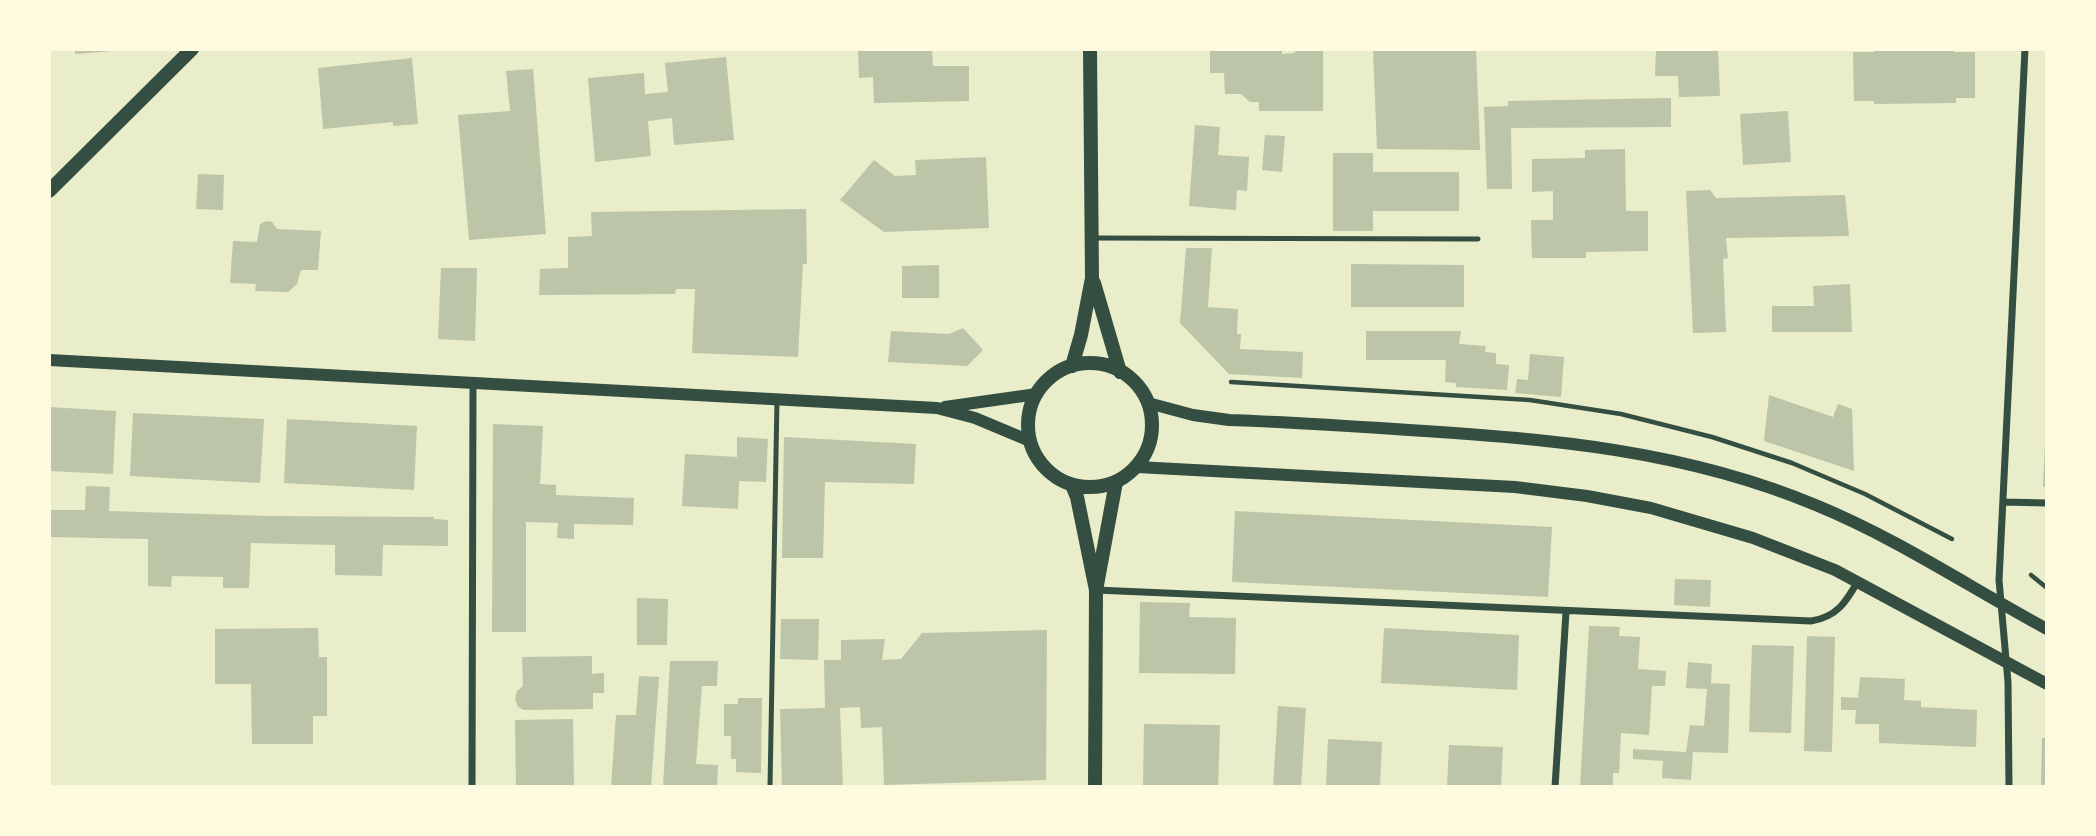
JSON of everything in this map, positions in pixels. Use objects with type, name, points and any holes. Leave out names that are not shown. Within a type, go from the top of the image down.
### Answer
[{"type":"main road","points":[[49,191],[192,49]]},
{"type":"main road","points":[[1072,366],[1086,314],[1092,278],[1090,49]]},
{"type":"main road","points":[[1092,278],[1120,372]]},
{"type":"main road","points":[[1093,363],[1120,372],[1136,383],[1148,403],[1152,424],[1147,449],[1136,467],[1116,482],[1105,486],[1088,488],[1061,480],[1044,466],[1030,441],[1029,419],[1037,394],[1051,378],[1072,366],[1093,363]]},
{"type":"main road","points":[[1094,787],[1096,590],[1116,482]]},
{"type":"main road","points":[[1072,485],[1077,497],[1096,590]]},
{"type":"street","points":[[2009,787],[2006,661],[2000,604],[2025,49]]},
{"type":"street","points":[[49,360],[937,408],[1037,394]]},
{"type":"street","points":[[472,787],[473,383]]},
{"type":"street","points":[[1148,403],[1208,417],[1554,440],[1671,460],[1742,478],[1819,506],[1875,531],[2047,629]]},
{"type":"street","points":[[937,408],[975,418],[1030,441]]},
{"type":"street","points":[[1136,467],[1504,486],[1640,505],[1700,521],[1789,551],[1858,581],[2047,684]]},
{"type":"street","points":[[2003,502],[2047,503]]},
{"type":"street","points":[[1096,590],[1811,621],[1820,620],[1836,612],[1858,581]]},
{"type":"street","points":[[1555,787],[1566,612]]},
{"type":"lane","points":[[1093,238],[1478,239]]},
{"type":"lane","points":[[770,787],[777,400]]},
{"type":"path","points":[[2031,575],[2047,588]]},
{"type":"building","points":[[75,49],[113,49],[113,51],[75,54]]},
{"type":"building","points":[[858,49],[932,49],[933,66],[969,66],[969,101],[874,103],[873,77],[859,78]]},
{"type":"building","points":[[1210,49],[1282,49],[1282,54],[1294,53],[1298,49],[1323,49],[1323,111],[1259,111],[1259,102],[1250,102],[1241,94],[1225,94],[1224,73],[1210,73]]},
{"type":"building","points":[[1373,49],[1476,49],[1480,150],[1377,149]]},
{"type":"building","points":[[1656,49],[1718,49],[1720,96],[1679,97],[1678,76],[1655,76]]},
{"type":"building","points":[[1874,49],[1954,49],[1954,52],[1975,52],[1975,98],[1956,98],[1956,103],[1874,104],[1874,101],[1854,101],[1853,52],[1874,52]]},
{"type":"building","points":[[726,57],[734,140],[674,145],[672,118],[648,121],[651,156],[595,162],[588,78],[644,73],[645,94],[668,92],[665,63]]},
{"type":"building","points":[[412,58],[418,124],[393,126],[393,122],[323,129],[318,68]]},
{"type":"building","points":[[533,69],[546,234],[469,240],[458,115],[510,111],[506,71]]},
{"type":"building","points":[[1671,98],[1671,127],[1511,128],[1512,189],[1487,189],[1484,107],[1508,106],[1508,101]]},
{"type":"building","points":[[1788,111],[1791,162],[1743,165],[1740,114]]},
{"type":"building","points":[[1195,125],[1220,127],[1218,155],[1249,157],[1247,191],[1237,190],[1236,210],[1189,206]]},
{"type":"building","points":[[1265,135],[1285,136],[1282,172],[1262,170]]},
{"type":"building","points":[[1625,149],[1626,211],[1648,211],[1648,251],[1586,252],[1586,258],[1532,258],[1531,220],[1553,220],[1553,191],[1532,192],[1532,159],[1585,158],[1585,150]]},
{"type":"building","points":[[1333,153],[1373,153],[1373,172],[1459,172],[1459,211],[1373,211],[1373,231],[1333,231]]},
{"type":"building","points":[[986,157],[989,228],[884,232],[840,200],[874,160],[895,176],[916,175],[915,160]]},
{"type":"building","points":[[198,174],[224,175],[223,210],[196,209]]},
{"type":"building","points":[[1710,190],[1716,198],[1845,195],[1849,236],[1726,238],[1728,258],[1723,259],[1726,332],[1693,333],[1686,191]]},
{"type":"building","points":[[806,209],[807,264],[803,264],[798,357],[692,353],[695,289],[676,289],[675,294],[539,295],[540,269],[568,268],[568,237],[592,236],[591,212]]},
{"type":"building","points":[[272,222],[277,229],[321,231],[318,270],[301,270],[297,284],[288,292],[255,291],[256,284],[230,283],[233,241],[257,242],[260,224]]},
{"type":"building","points":[[1186,248],[1212,248],[1208,307],[1238,309],[1237,334],[1241,334],[1240,349],[1303,352],[1302,378],[1229,374],[1180,323]]},
{"type":"building","points":[[1351,264],[1464,265],[1464,307],[1351,307]]},
{"type":"building","points":[[939,265],[939,298],[902,298],[902,266]]},
{"type":"building","points":[[441,268],[477,268],[475,341],[438,339]]},
{"type":"building","points":[[1850,284],[1852,332],[1772,332],[1772,306],[1814,306],[1813,286]]},
{"type":"building","points":[[963,328],[983,350],[967,366],[888,362],[891,331],[949,334]]},
{"type":"building","points":[[1366,331],[1461,331],[1459,344],[1486,346],[1485,352],[1496,353],[1496,364],[1509,365],[1507,390],[1456,387],[1456,383],[1445,382],[1446,360],[1366,360]]},
{"type":"building","points":[[1530,354],[1564,357],[1561,397],[1515,393],[1517,379],[1528,380]]},
{"type":"building","points":[[1769,395],[1833,417],[1838,404],[1852,409],[1854,471],[1764,441]]},
{"type":"building","points":[[49,407],[116,411],[113,474],[49,471]]},
{"type":"building","points":[[133,413],[264,419],[260,483],[130,476]]},
{"type":"building","points":[[287,419],[417,426],[414,490],[284,483]]},
{"type":"building","points":[[493,424],[543,426],[540,484],[556,485],[556,495],[634,498],[633,525],[574,524],[574,539],[557,538],[558,523],[526,522],[526,632],[492,632]]},
{"type":"building","points":[[737,437],[768,439],[766,482],[739,481],[738,509],[682,506],[685,454],[737,457]]},
{"type":"building","points":[[784,437],[916,444],[914,484],[825,482],[823,558],[782,558]]},
{"type":"building","points":[[2045,441],[2047,487],[2043,487]]},
{"type":"building","points":[[86,486],[110,487],[109,511],[434,517],[448,520],[448,546],[383,545],[382,576],[335,575],[335,545],[251,543],[249,588],[223,588],[223,577],[172,576],[171,587],[148,586],[148,539],[49,537],[49,510],[85,510]]},
{"type":"building","points":[[1235,511],[1552,527],[1548,597],[1232,582]]},
{"type":"building","points":[[1675,579],[1711,580],[1710,607],[1674,605]]},
{"type":"building","points":[[637,598],[668,599],[667,645],[637,645]]},
{"type":"building","points":[[1140,602],[1190,603],[1189,617],[1236,618],[1235,674],[1139,673]]},
{"type":"building","points":[[781,619],[819,619],[818,660],[780,659]]},
{"type":"building","points":[[1589,626],[1620,627],[1619,636],[1640,637],[1638,669],[1666,671],[1665,686],[1652,686],[1649,735],[1621,733],[1619,773],[1613,773],[1613,787],[1580,787]]},
{"type":"building","points":[[318,628],[319,657],[327,657],[327,716],[313,716],[313,744],[252,744],[251,684],[215,684],[215,629]]},
{"type":"building","points":[[1384,628],[1519,635],[1517,690],[1381,683]]},
{"type":"building","points":[[1047,630],[1046,780],[884,785],[882,727],[861,728],[860,707],[840,708],[843,786],[782,787],[780,709],[825,708],[824,660],[841,660],[841,640],[885,639],[882,660],[901,659],[922,633]]},
{"type":"building","points":[[1807,636],[1835,637],[1832,752],[1804,751]]},
{"type":"building","points":[[1752,645],[1794,646],[1791,733],[1749,732]]},
{"type":"building","points":[[592,656],[592,674],[604,673],[604,693],[593,693],[593,709],[524,710],[518,707],[515,699],[517,691],[523,686],[522,657]]},
{"type":"building","points":[[670,661],[718,661],[717,686],[702,686],[696,764],[718,765],[717,787],[663,787]]},
{"type":"building","points":[[1688,662],[1712,664],[1711,683],[1730,684],[1728,753],[1693,752],[1691,780],[1662,778],[1663,761],[1633,759],[1633,749],[1686,752],[1690,725],[1704,726],[1707,689],[1686,688]]},
{"type":"building","points":[[639,676],[659,677],[651,787],[611,787],[616,715],[636,715]]},
{"type":"building","points":[[1860,677],[1905,679],[1904,700],[1921,701],[1921,707],[1977,710],[1976,747],[1879,743],[1879,724],[1855,724],[1856,710],[1841,710],[1841,697],[1858,698]]},
{"type":"building","points":[[738,698],[762,698],[761,773],[736,772],[736,759],[731,759],[731,736],[724,736],[724,704],[738,704]]},
{"type":"building","points":[[1278,706],[1306,708],[1301,787],[1273,787]]},
{"type":"building","points":[[573,719],[574,787],[516,787],[515,720]]},
{"type":"building","points":[[1144,724],[1220,725],[1218,787],[1143,787]]},
{"type":"building","points":[[2042,738],[2047,738],[2047,787],[2041,787]]},
{"type":"building","points":[[1328,739],[1382,742],[1380,787],[1326,787]]},
{"type":"building","points":[[1449,745],[1503,747],[1501,787],[1447,787]]}]
